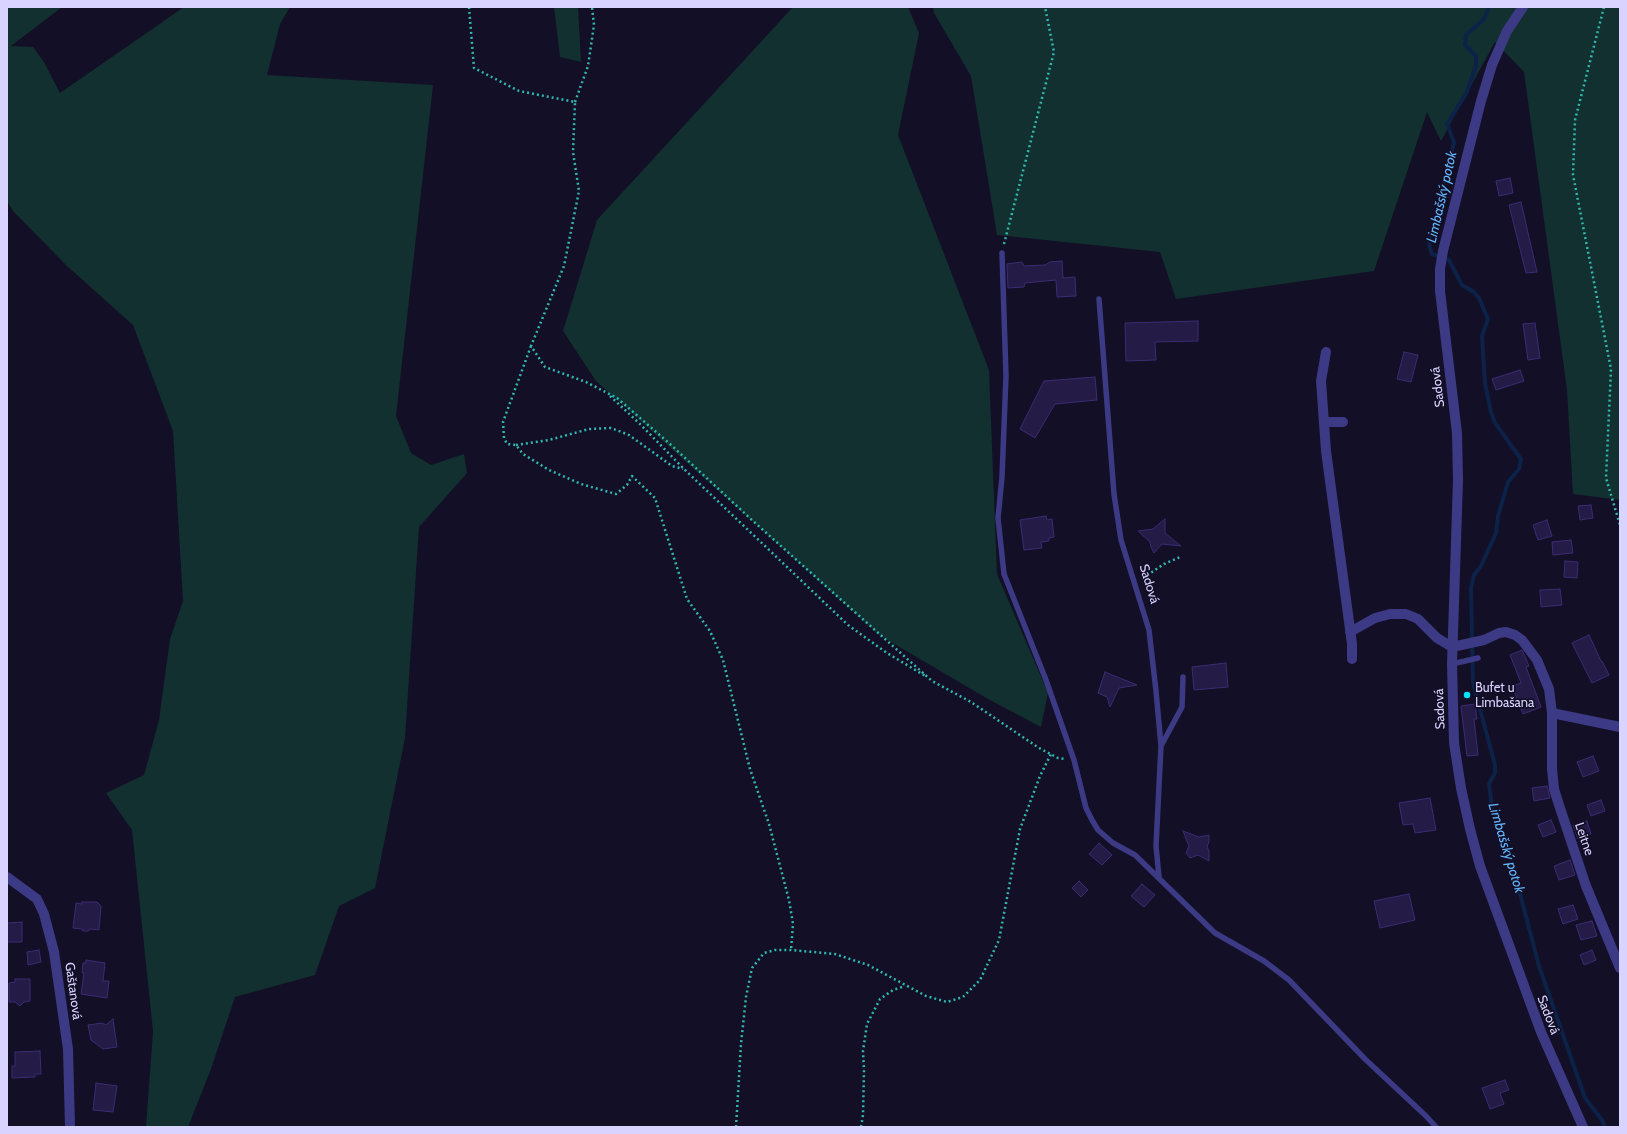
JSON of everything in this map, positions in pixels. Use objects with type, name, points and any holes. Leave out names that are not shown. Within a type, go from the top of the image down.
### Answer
[{"type":"street","name":"Sadová","points":[[1523,7],[1507,31],[1492,65],[1481,101],[1443,250],[1440,269],[1440,291],[1457,433],[1458,480],[1452,647],[1454,743],[1463,795],[1478,859],[1541,1032],[1583,1127]]},
{"type":"street","points":[[1326,352],[1321,381],[1326,452],[1352,644],[1352,659]]},
{"type":"street","points":[[1324,422],[1343,422]]},
{"type":"street","points":[[1350,632],[1375,618],[1390,614],[1406,614],[1418,620],[1436,638],[1452,647]]},
{"type":"street","name":"Leitne","points":[[1452,647],[1472,643],[1499,633],[1506,632],[1515,635],[1522,640],[1537,660],[1548,689],[1552,713],[1552,769],[1554,788],[1586,886],[1620,968]]},
{"type":"street","points":[[1552,713],[1620,727]]},
{"type":"street","name":"Gaštanová","points":[[7,877],[36,899],[44,914],[54,952],[68,1049],[70,1127]]},
{"type":"lane","points":[[1002,252],[1006,376],[1002,477],[998,518],[1004,574],[1046,680],[1074,760],[1086,808],[1098,830],[1113,843],[1135,855],[1215,932],[1264,961],[1289,980],[1365,1059],[1436,1127]]},
{"type":"lane","name":"Sadová","points":[[1100,299],[1114,494],[1121,540],[1149,630],[1161,746],[1156,846],[1158,877]]},
{"type":"lane","points":[[1452,664],[1473,659]]},
{"type":"lane","points":[[1161,746],[1182,707],[1183,677]]},
{"type":"path","points":[[469,7],[474,68],[518,91],[575,102]]},
{"type":"path","points":[[592,7],[594,25],[588,66],[575,102],[573,152],[579,191],[564,266],[531,346],[503,422],[504,438],[507,444],[516,445],[549,440],[589,428],[611,428],[629,435],[672,466],[684,469]]},
{"type":"path","points":[[1002,252],[1054,52],[1044,7]]},
{"type":"path","points":[[1604,7],[1575,120],[1573,175],[1611,369],[1606,478],[1620,525]]},
{"type":"path","points":[[531,346],[545,367],[586,382],[617,398],[670,444],[753,521],[932,681]]},
{"type":"path","points":[[603,391],[640,424],[684,469],[848,625],[887,653],[932,681],[971,702],[1039,748],[1058,758],[1074,760]]},
{"type":"path","points":[[516,445],[523,454],[548,470],[581,484],[616,494],[627,485],[632,476],[655,498],[687,599],[710,631],[723,660],[750,769],[769,824],[789,900],[793,924],[791,950]]},
{"type":"path","points":[[1136,586],[1146,575],[1164,564],[1180,557]]},
{"type":"path","points":[[736,1127],[746,997],[752,968],[764,953],[775,950],[791,950],[835,954],[868,965],[926,996],[946,1002],[963,997],[980,980],[999,940],[1020,829],[1040,776],[1051,754]]},
{"type":"path","points":[[861,1127],[863,1115],[863,1051],[867,1024],[880,999],[893,990],[905,986]]},
{"type":"green space","points":[[7,7],[62,7],[11,46],[33,47],[44,62],[60,93],[184,7],[290,7],[280,24],[267,75],[433,85],[396,416],[411,453],[431,465],[464,454],[467,473],[419,527],[405,738],[375,888],[339,906],[315,975],[235,997],[211,1069],[188,1127],[146,1127],[153,1031],[132,830],[106,793],[144,775],[159,720],[170,639],[183,601],[173,431],[133,325],[67,266],[13,211],[7,201]]},
{"type":"green space","points":[[554,7],[578,7],[581,62],[560,57]]},
{"type":"green space","points":[[793,7],[908,7],[919,33],[898,135],[989,370],[997,574],[1048,693],[1041,727],[988,699],[879,635],[596,381],[563,331],[597,220]]},
{"type":"green space","points":[[933,7],[1620,7],[1620,500],[1573,494],[1567,390],[1524,72],[1495,42],[1441,141],[1427,112],[1374,271],[1176,299],[1160,252],[997,235],[971,76],[934,13]]},
{"type":"building","points":[[1510,178],[1513,193],[1499,196],[1496,181]]},
{"type":"building","points":[[1521,202],[1537,272],[1526,273],[1509,205]]},
{"type":"building","points":[[1062,261],[1063,278],[1075,277],[1076,296],[1057,297],[1056,280],[1025,283],[1024,287],[1008,288],[1007,264],[1022,262],[1024,266],[1045,265],[1050,262]]},
{"type":"building","points":[[1198,321],[1198,341],[1155,342],[1156,360],[1126,361],[1125,323]]},
{"type":"building","points":[[1535,323],[1540,358],[1528,360],[1523,324]]},
{"type":"building","points":[[1404,352],[1418,355],[1411,382],[1397,379]]},
{"type":"building","points":[[1520,370],[1524,381],[1496,390],[1492,379]]},
{"type":"building","points":[[1095,377],[1097,400],[1055,404],[1035,438],[1020,429],[1044,381]]},
{"type":"building","points":[[1591,505],[1593,518],[1580,520],[1578,506]]},
{"type":"building","points":[[1046,516],[1047,520],[1052,519],[1054,537],[1049,538],[1049,541],[1041,542],[1042,548],[1024,550],[1020,520]]},
{"type":"building","points":[[1165,519],[1165,533],[1181,546],[1162,544],[1154,553],[1150,542],[1138,531],[1153,529]]},
{"type":"building","points":[[1547,520],[1552,536],[1538,540],[1533,525]]},
{"type":"building","points":[[1571,540],[1573,553],[1553,555],[1552,542]]},
{"type":"building","points":[[1565,561],[1578,562],[1577,578],[1564,577]]},
{"type":"building","points":[[1560,589],[1562,605],[1541,607],[1540,590]]},
{"type":"building","points":[[1589,635],[1609,675],[1592,683],[1572,643]]},
{"type":"building","points":[[1522,650],[1529,666],[1526,667],[1541,707],[1523,714],[1512,686],[1521,683],[1510,655]]},
{"type":"building","points":[[1226,663],[1228,687],[1194,690],[1192,667]]},
{"type":"building","points":[[1105,672],[1137,685],[1119,688],[1110,707],[1107,697],[1098,693]]},
{"type":"building","points":[[1475,704],[1477,719],[1474,719],[1478,755],[1467,756],[1461,706]]},
{"type":"building","points":[[1593,756],[1599,771],[1583,777],[1577,762]]},
{"type":"building","points":[[1547,786],[1550,798],[1534,801],[1532,788]]},
{"type":"building","points":[[1430,798],[1436,830],[1415,833],[1413,824],[1403,825],[1399,803]]},
{"type":"building","points":[[1601,800],[1605,811],[1591,816],[1587,805]]},
{"type":"building","points":[[1551,820],[1556,832],[1543,837],[1538,825]]},
{"type":"building","points":[[1587,821],[1591,834],[1578,839],[1573,825]]},
{"type":"building","points":[[1183,831],[1199,837],[1209,835],[1207,847],[1209,851],[1209,861],[1198,855],[1190,858],[1186,853],[1189,846]]},
{"type":"building","points":[[1099,843],[1112,855],[1102,865],[1089,854]]},
{"type":"building","points":[[1570,860],[1575,875],[1559,880],[1554,866]]},
{"type":"building","points":[[1079,881],[1088,890],[1081,897],[1072,888]]},
{"type":"building","points":[[1142,884],[1155,895],[1144,907],[1131,896]]},
{"type":"building","points":[[1409,894],[1415,920],[1380,928],[1374,901]]},
{"type":"building","points":[[82,902],[97,902],[101,906],[99,930],[91,929],[88,931],[83,931],[82,929],[73,928],[76,903],[82,904]]},
{"type":"building","points":[[1573,905],[1578,919],[1563,924],[1558,909]]},
{"type":"building","points":[[1592,921],[1597,936],[1581,940],[1576,925]]},
{"type":"building","points":[[22,922],[22,942],[7,942],[7,923]]},
{"type":"building","points":[[39,950],[41,962],[28,965],[27,952]]},
{"type":"building","points":[[1592,950],[1596,960],[1584,965],[1580,955]]},
{"type":"building","points":[[86,960],[105,963],[103,981],[109,981],[107,998],[81,994],[84,973],[82,973],[83,963],[86,963]]},
{"type":"building","points":[[15,979],[30,979],[30,1001],[24,1002],[20,1006],[15,1002],[9,1002],[9,983],[15,982]]},
{"type":"building","points":[[113,1019],[117,1047],[103,1049],[91,1040],[88,1025],[102,1023],[106,1025]]},
{"type":"building","points":[[40,1051],[41,1074],[35,1074],[35,1077],[12,1078],[12,1066],[15,1066],[15,1052]]},
{"type":"building","points":[[1505,1080],[1509,1090],[1500,1093],[1504,1104],[1490,1109],[1482,1088]]},
{"type":"building","points":[[96,1083],[117,1086],[113,1112],[93,1110]]},
{"type":"waterway","name":"Limbašský potok","points":[[1489,7],[1484,19],[1466,35],[1465,45],[1476,56],[1476,66],[1466,94],[1447,124],[1454,142],[1429,245],[1432,254],[1449,260],[1462,285],[1474,292],[1479,298],[1488,319],[1482,336],[1485,384],[1491,412],[1495,423],[1521,459],[1519,469],[1508,482],[1498,516],[1496,533],[1481,566],[1474,575],[1471,588],[1473,683],[1495,765],[1495,773],[1489,784],[1493,815],[1513,867],[1539,966],[1585,1098],[1602,1120],[1605,1127]]},
{"type":"place","name":"Bufet u Limbašana","points":[[1467,695]]}]
